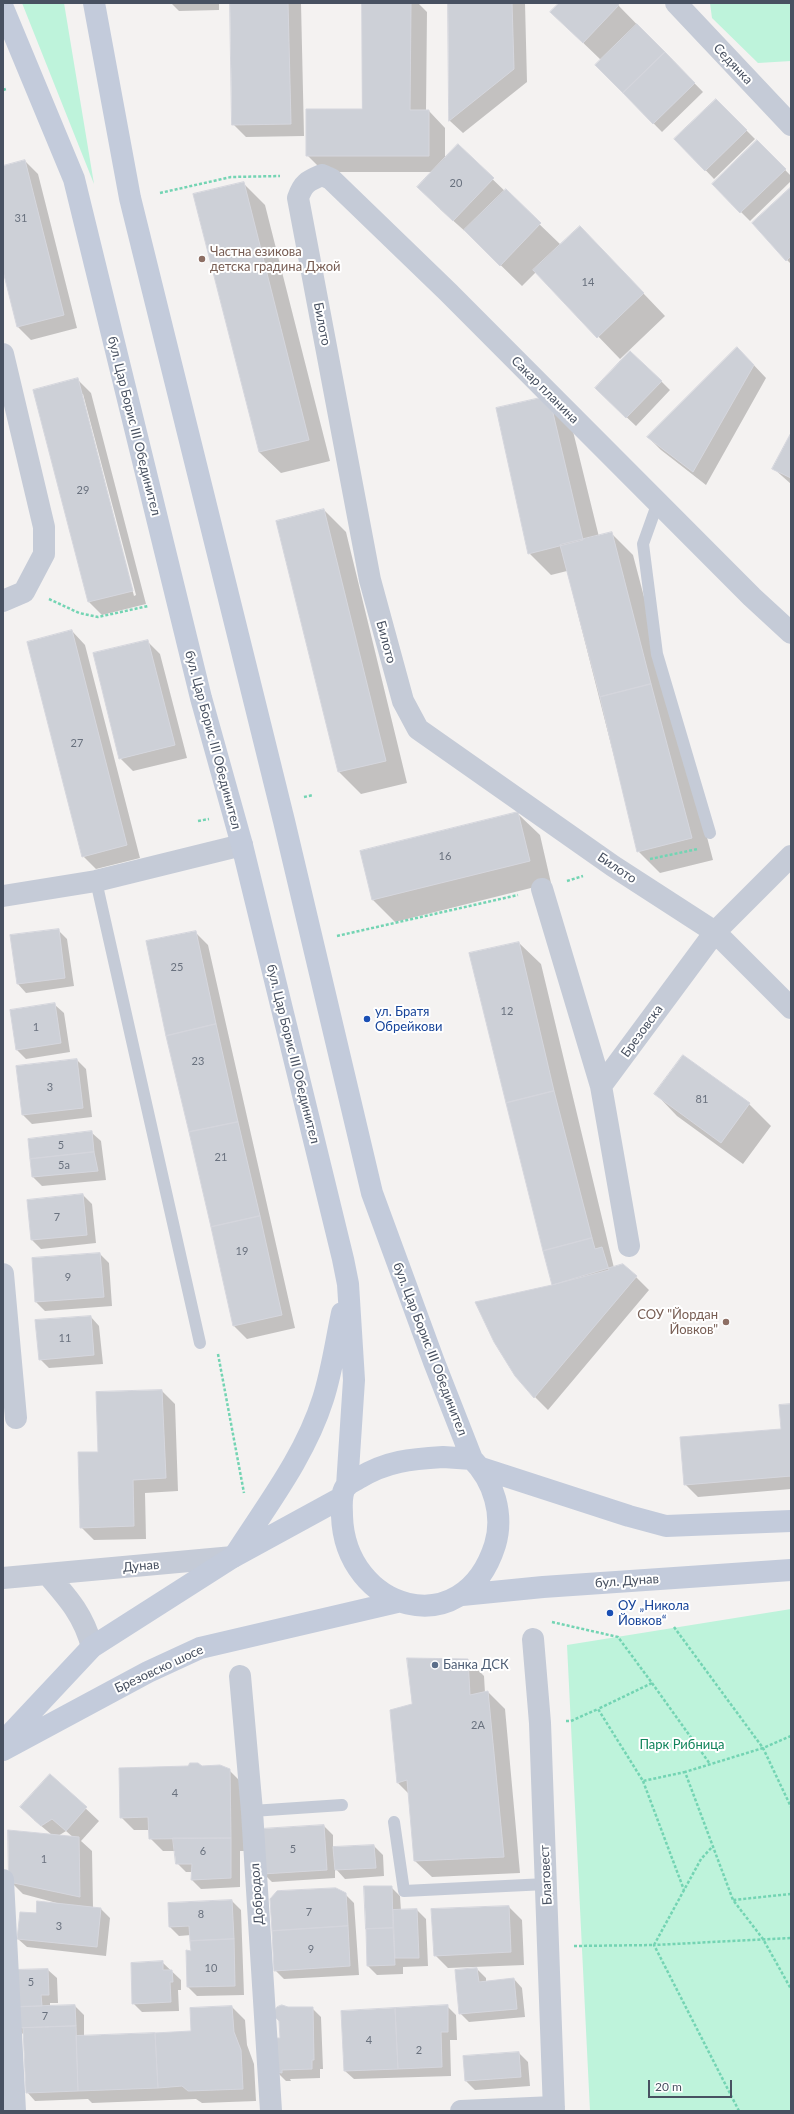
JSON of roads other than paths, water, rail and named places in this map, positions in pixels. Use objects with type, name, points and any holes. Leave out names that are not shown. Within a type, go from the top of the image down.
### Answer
[{"type":"main road","name":"бул. Цар Борис III Обединител","points":[[94,3],[130,198],[314,942],[372,1193],[434,1362],[477,1463],[492,1489],[499,1517],[497,1538],[489,1564],[462,1595]]},
{"type":"main road","name":"бул. Цар Борис III Обединител","points":[[3,8],[74,179],[200,698],[242,845],[344,1259],[348,1284],[354,1380],[342,1525],[350,1552],[360,1570],[376,1588],[397,1602]]},
{"type":"main road","points":[[233,1557],[292,1466],[312,1426],[322,1400],[328,1378],[348,1284]]},
{"type":"main road","points":[[3,1742],[92,1647],[233,1557],[344,1492],[388,1464],[422,1458],[477,1463],[629,1516],[666,1526],[791,1521]]},
{"type":"main road","name":"бул. Дунав","points":[[462,1595],[542,1587],[791,1570]]},
{"type":"main road","points":[[397,1602],[418,1606],[439,1604],[462,1595]]},
{"type":"main road","name":"Брезовско шосе","points":[[3,1750],[148,1672],[200,1648],[397,1602]]},
{"type":"street","name":"Седянка","points":[[676,3],[791,125]]},
{"type":"street","name":"Билото","points":[[322,175],[309,180],[301,187],[298,198],[370,580],[403,701],[418,729],[613,866],[715,932],[791,1008]]},
{"type":"street","name":"Сакар планина","points":[[322,175],[331,179],[448,292],[791,633]]},
{"type":"street","points":[[3,354],[44,527],[44,554],[24,592],[3,601]]},
{"type":"street","points":[[3,896],[96,881],[242,845]]},
{"type":"street","name":"Брезовска","points":[[601,1086],[715,932],[791,856]]},
{"type":"street","points":[[542,889],[601,1086],[629,1246]]},
{"type":"street","points":[[3,1274],[16,1418]]},
{"type":"street","name":"Дунав","points":[[3,1578],[233,1557]]},
{"type":"street","points":[[48,1575],[76,1608],[87,1628],[92,1647]]},
{"type":"street","name":"Благовест","points":[[533,1639],[540,1723],[546,1884],[550,1946],[554,2109]]},
{"type":"street","name":"Добродол","points":[[240,1676],[252,1810],[271,2111]]},
{"type":"street","points":[[3,1880],[15,2111]]},
{"type":"street","points":[[461,2111],[554,2109]]},
{"type":"lane","points":[[658,502],[643,544],[657,654],[710,833]]},
{"type":"lane","points":[[96,881],[200,1343]]},
{"type":"lane","points":[[252,1810],[342,1805]]},
{"type":"lane","points":[[394,1822],[404,1891],[546,1884]]},
{"type":"place","name":"Частна езикова детска градина Джой","points":[[202,259]]},
{"type":"place","name":"ул. Братя Обрейкови","points":[[367,1019]]},
{"type":"place","name":"СОУ \"Йордан Йовков\"","points":[[726,1322]]},
{"type":"place","name":"ОУ „Никола Йовков“","points":[[610,1613]]},
{"type":"place","name":"Банка ДСК","points":[[435,1665]]},
{"type":"park label","name":"Парк Рибница","points":[[682,1745]]}]
